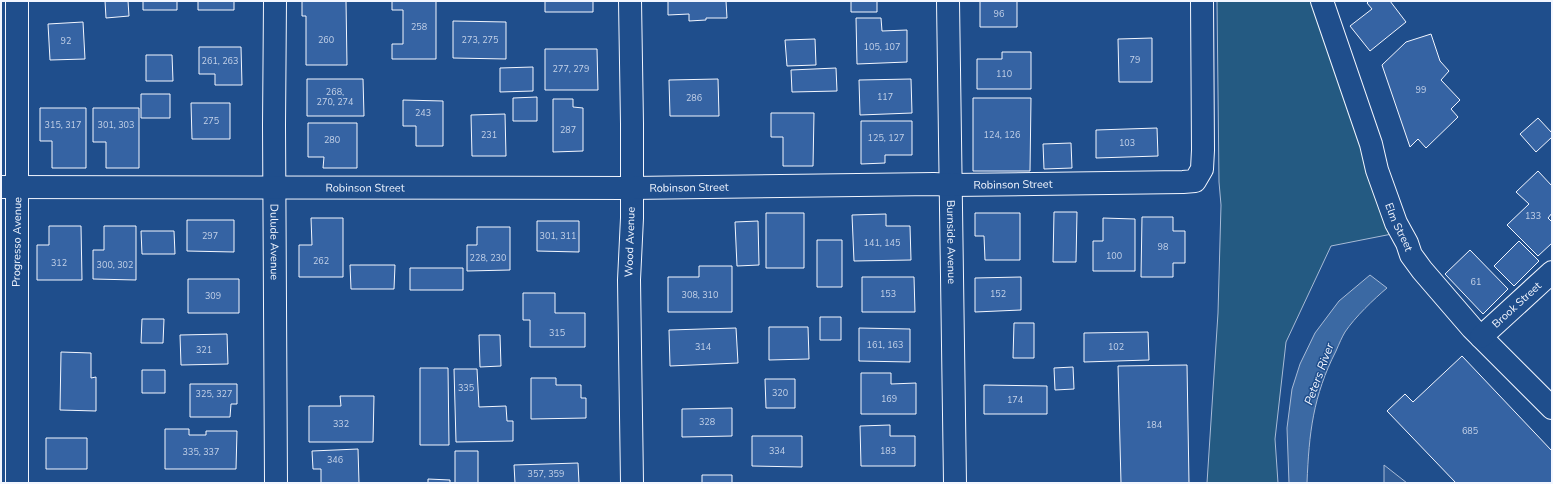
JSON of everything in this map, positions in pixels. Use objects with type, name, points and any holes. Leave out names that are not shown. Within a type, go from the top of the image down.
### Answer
[{"type":"street","name":"Progresso Avenue","points":[[17,1],[9,187],[16,318],[17,483]]},
{"type":"street","name":"Dulude Avenue","points":[[275,1],[276,483]]},
{"type":"street","name":"Wood Avenue","points":[[630,1],[632,218],[629,280],[632,483]]},
{"type":"street","name":"Burnside Avenue","points":[[948,1],[955,483]]},
{"type":"street","name":"Robinson Street","points":[[9,187],[631,188],[1196,181],[1202,169],[1203,150],[1202,1]]},
{"type":"street","name":"Elm Street","points":[[1322,1],[1371,144],[1396,223],[1407,243],[1411,255],[1422,270],[1481,337],[1552,408]]},
{"type":"street","name":"Brook Street","points":[[1481,337],[1552,272]]},
{"type":"shaded area","points":[[1217,1],[1319,1],[1397,233],[1331,246],[1286,342],[1275,439],[1278,483],[1207,483],[1218,313],[1221,205],[1219,182]]},
{"type":"shaded area","points":[[1384,465],[1407,483],[1384,483]]},
{"type":"water","name":"Peters River","points":[[1370,275],[1387,288],[1359,314],[1345,332],[1328,368],[1317,399],[1311,431],[1307,483],[1289,483],[1287,428],[1292,389],[1300,364],[1315,333],[1339,301]]},
{"type":"building","points":[[105,1],[128,1],[129,16],[106,18]]},
{"type":"building","points":[[143,1],[177,1],[177,10],[143,10]]},
{"type":"building","points":[[198,1],[234,1],[234,10],[198,10]]},
{"type":"building","points":[[302,1],[346,1],[347,65],[306,65],[306,16],[302,16]]},
{"type":"building","points":[[392,1],[436,1],[436,59],[392,59],[392,44],[403,44],[403,10],[392,10]]},
{"type":"building","points":[[545,1],[593,1],[593,12],[545,12]]},
{"type":"building","points":[[668,1],[726,1],[727,18],[706,18],[706,20],[689,21],[689,14],[668,15]]},
{"type":"building","points":[[851,1],[877,1],[877,12],[851,12]]},
{"type":"building","points":[[980,1],[1017,1],[1017,27],[980,27]]},
{"type":"building","points":[[1369,1],[1390,1],[1406,22],[1370,51],[1350,26],[1372,9],[1367,3]]},
{"type":"building","points":[[856,18],[881,18],[882,31],[907,30],[907,62],[857,64]]},
{"type":"building","points":[[453,21],[506,22],[506,59],[453,58]]},
{"type":"building","points":[[83,22],[85,59],[50,60],[48,24]]},
{"type":"building","points":[[1431,34],[1440,61],[1449,71],[1441,80],[1460,100],[1451,109],[1458,117],[1426,148],[1418,139],[1410,147],[1382,65],[1406,42]]},
{"type":"building","points":[[1152,38],[1152,82],[1119,82],[1118,39]]},
{"type":"building","points":[[815,39],[816,65],[787,66],[785,40]]},
{"type":"building","points":[[199,47],[241,47],[242,85],[215,85],[215,74],[199,74]]},
{"type":"building","points":[[545,49],[597,49],[598,90],[545,90]]},
{"type":"building","points":[[1002,52],[1031,52],[1031,89],[977,89],[977,59],[1002,59]]},
{"type":"building","points":[[146,55],[172,55],[173,81],[146,81]]},
{"type":"building","points":[[533,67],[533,91],[500,92],[500,68]]},
{"type":"building","points":[[836,68],[837,91],[792,92],[791,70]]},
{"type":"building","points":[[307,79],[363,79],[364,116],[307,116]]},
{"type":"building","points":[[718,79],[719,116],[670,116],[669,80]]},
{"type":"building","points":[[911,79],[912,113],[860,115],[859,80]]},
{"type":"building","points":[[141,94],[170,94],[170,118],[141,118]]},
{"type":"building","points":[[537,97],[537,121],[513,121],[513,98]]},
{"type":"building","points":[[973,98],[1031,98],[1030,171],[973,171]]},
{"type":"building","points":[[553,99],[573,99],[573,107],[583,108],[583,151],[553,152]]},
{"type":"building","points":[[403,100],[443,101],[443,146],[416,146],[416,126],[403,126]]},
{"type":"building","points":[[191,103],[230,103],[230,139],[192,139]]},
{"type":"building","points":[[40,108],[86,108],[86,168],[52,168],[52,141],[40,141]]},
{"type":"building","points":[[93,108],[139,108],[139,168],[106,168],[106,142],[93,142]]},
{"type":"building","points":[[771,113],[814,113],[813,166],[783,166],[783,137],[771,137]]},
{"type":"building","points":[[505,114],[506,156],[472,156],[471,115]]},
{"type":"building","points":[[1538,118],[1552,133],[1552,137],[1536,152],[1520,134]]},
{"type":"building","points":[[861,121],[912,121],[912,155],[885,155],[885,163],[861,164]]},
{"type":"building","points":[[308,123],[357,123],[357,168],[323,168],[324,157],[308,157]]},
{"type":"building","points":[[1157,128],[1158,156],[1096,158],[1096,130]]},
{"type":"building","points":[[1071,143],[1072,168],[1044,169],[1043,144]]},
{"type":"building","points":[[1538,171],[1552,186],[1552,213],[1548,218],[1552,222],[1552,243],[1538,256],[1507,225],[1529,204],[1516,192]]},
{"type":"building","points":[[1054,212],[1077,212],[1076,262],[1053,262]]},
{"type":"building","points":[[766,213],[804,213],[804,268],[766,268]]},
{"type":"building","points":[[975,213],[1020,213],[1020,260],[985,260],[984,236],[975,236]]},
{"type":"building","points":[[886,214],[886,226],[910,226],[911,260],[854,261],[852,215]]},
{"type":"building","points":[[1142,217],[1173,217],[1173,231],[1185,231],[1185,263],[1173,263],[1173,277],[1141,277]]},
{"type":"building","points":[[311,218],[343,218],[343,277],[299,277],[299,245],[312,245]]},
{"type":"building","points":[[1103,218],[1135,219],[1135,271],[1093,271],[1093,241],[1103,241]]},
{"type":"building","points":[[187,220],[234,220],[234,252],[187,251]]},
{"type":"building","points":[[537,221],[579,221],[579,252],[537,251]]},
{"type":"building","points":[[758,221],[759,265],[737,266],[735,222]]},
{"type":"building","points":[[49,226],[81,226],[82,280],[37,280],[37,245],[49,245]]},
{"type":"building","points":[[104,226],[136,226],[136,280],[93,279],[93,250],[104,250]]},
{"type":"building","points":[[477,227],[510,227],[510,270],[467,271],[467,245],[477,245]]},
{"type":"building","points":[[141,231],[174,231],[175,254],[142,254]]},
{"type":"building","points":[[817,240],[842,240],[842,287],[817,287]]},
{"type":"building","points":[[1519,241],[1539,261],[1514,286],[1494,266]]},
{"type":"building","points":[[1470,250],[1508,289],[1483,314],[1445,274]]},
{"type":"building","points":[[350,265],[395,265],[394,289],[351,289]]},
{"type":"building","points":[[699,266],[732,266],[732,312],[668,312],[668,277],[699,277]]},
{"type":"building","points":[[410,268],[463,268],[463,290],[410,290]]},
{"type":"building","points":[[862,277],[914,277],[915,312],[862,312]]},
{"type":"building","points":[[1021,277],[1021,310],[975,312],[975,278]]},
{"type":"building","points":[[188,279],[239,279],[239,313],[188,313]]},
{"type":"building","points":[[523,293],[555,293],[555,313],[585,313],[585,347],[530,347],[530,320],[523,320]]},
{"type":"building","points":[[820,317],[841,317],[841,340],[820,340]]},
{"type":"building","points":[[142,319],[164,319],[163,343],[141,343]]},
{"type":"building","points":[[1014,323],[1034,323],[1034,358],[1013,358]]},
{"type":"building","points":[[769,327],[808,327],[809,359],[769,360]]},
{"type":"building","points":[[736,328],[738,363],[670,366],[669,330]]},
{"type":"building","points":[[859,328],[910,329],[910,362],[859,361]]},
{"type":"building","points":[[1148,332],[1149,360],[1084,362],[1084,333]]},
{"type":"building","points":[[227,334],[228,364],[181,365],[180,335]]},
{"type":"building","points":[[479,335],[500,335],[501,366],[480,367]]},
{"type":"building","points":[[61,352],[91,353],[91,378],[96,377],[96,411],[60,410]]},
{"type":"building","points":[[1462,356],[1552,451],[1552,483],[1456,483],[1387,411],[1405,394],[1413,402]]},
{"type":"building","points":[[1187,365],[1189,483],[1121,483],[1118,366]]},
{"type":"building","points":[[1073,367],[1074,389],[1055,390],[1054,368]]},
{"type":"building","points":[[420,368],[448,368],[449,445],[420,445]]},
{"type":"building","points":[[454,369],[477,369],[479,407],[506,406],[507,421],[513,421],[513,441],[456,442]]},
{"type":"building","points":[[142,370],[165,370],[165,393],[142,393]]},
{"type":"building","points":[[861,373],[891,373],[891,384],[916,383],[916,414],[861,414]]},
{"type":"building","points":[[531,378],[556,378],[556,385],[581,385],[581,398],[586,398],[586,418],[531,419]]},
{"type":"building","points":[[765,379],[795,379],[795,408],[766,408]]},
{"type":"building","points":[[190,384],[237,384],[237,404],[231,404],[230,417],[190,417]]},
{"type":"building","points":[[984,385],[1047,386],[1047,414],[984,414]]},
{"type":"building","points":[[340,396],[374,396],[373,442],[309,442],[309,406],[341,406]]},
{"type":"building","points":[[732,408],[732,436],[682,437],[682,409]]},
{"type":"building","points":[[890,425],[890,436],[915,436],[915,466],[861,466],[860,426]]},
{"type":"building","points":[[165,429],[189,429],[189,435],[206,435],[206,431],[237,431],[236,469],[165,469]]},
{"type":"building","points":[[752,436],[802,436],[802,467],[752,466]]},
{"type":"building","points":[[46,438],[87,438],[87,469],[46,469]]},
{"type":"building","points":[[358,449],[359,483],[321,483],[321,469],[313,469],[312,451]]},
{"type":"building","points":[[455,451],[478,451],[478,483],[455,483]]},
{"type":"building","points":[[578,463],[579,483],[515,483],[514,465]]},
{"type":"building","points":[[702,475],[732,475],[732,483],[702,483]]},
{"type":"building","points":[[428,479],[450,480],[450,483],[428,483]]}]
